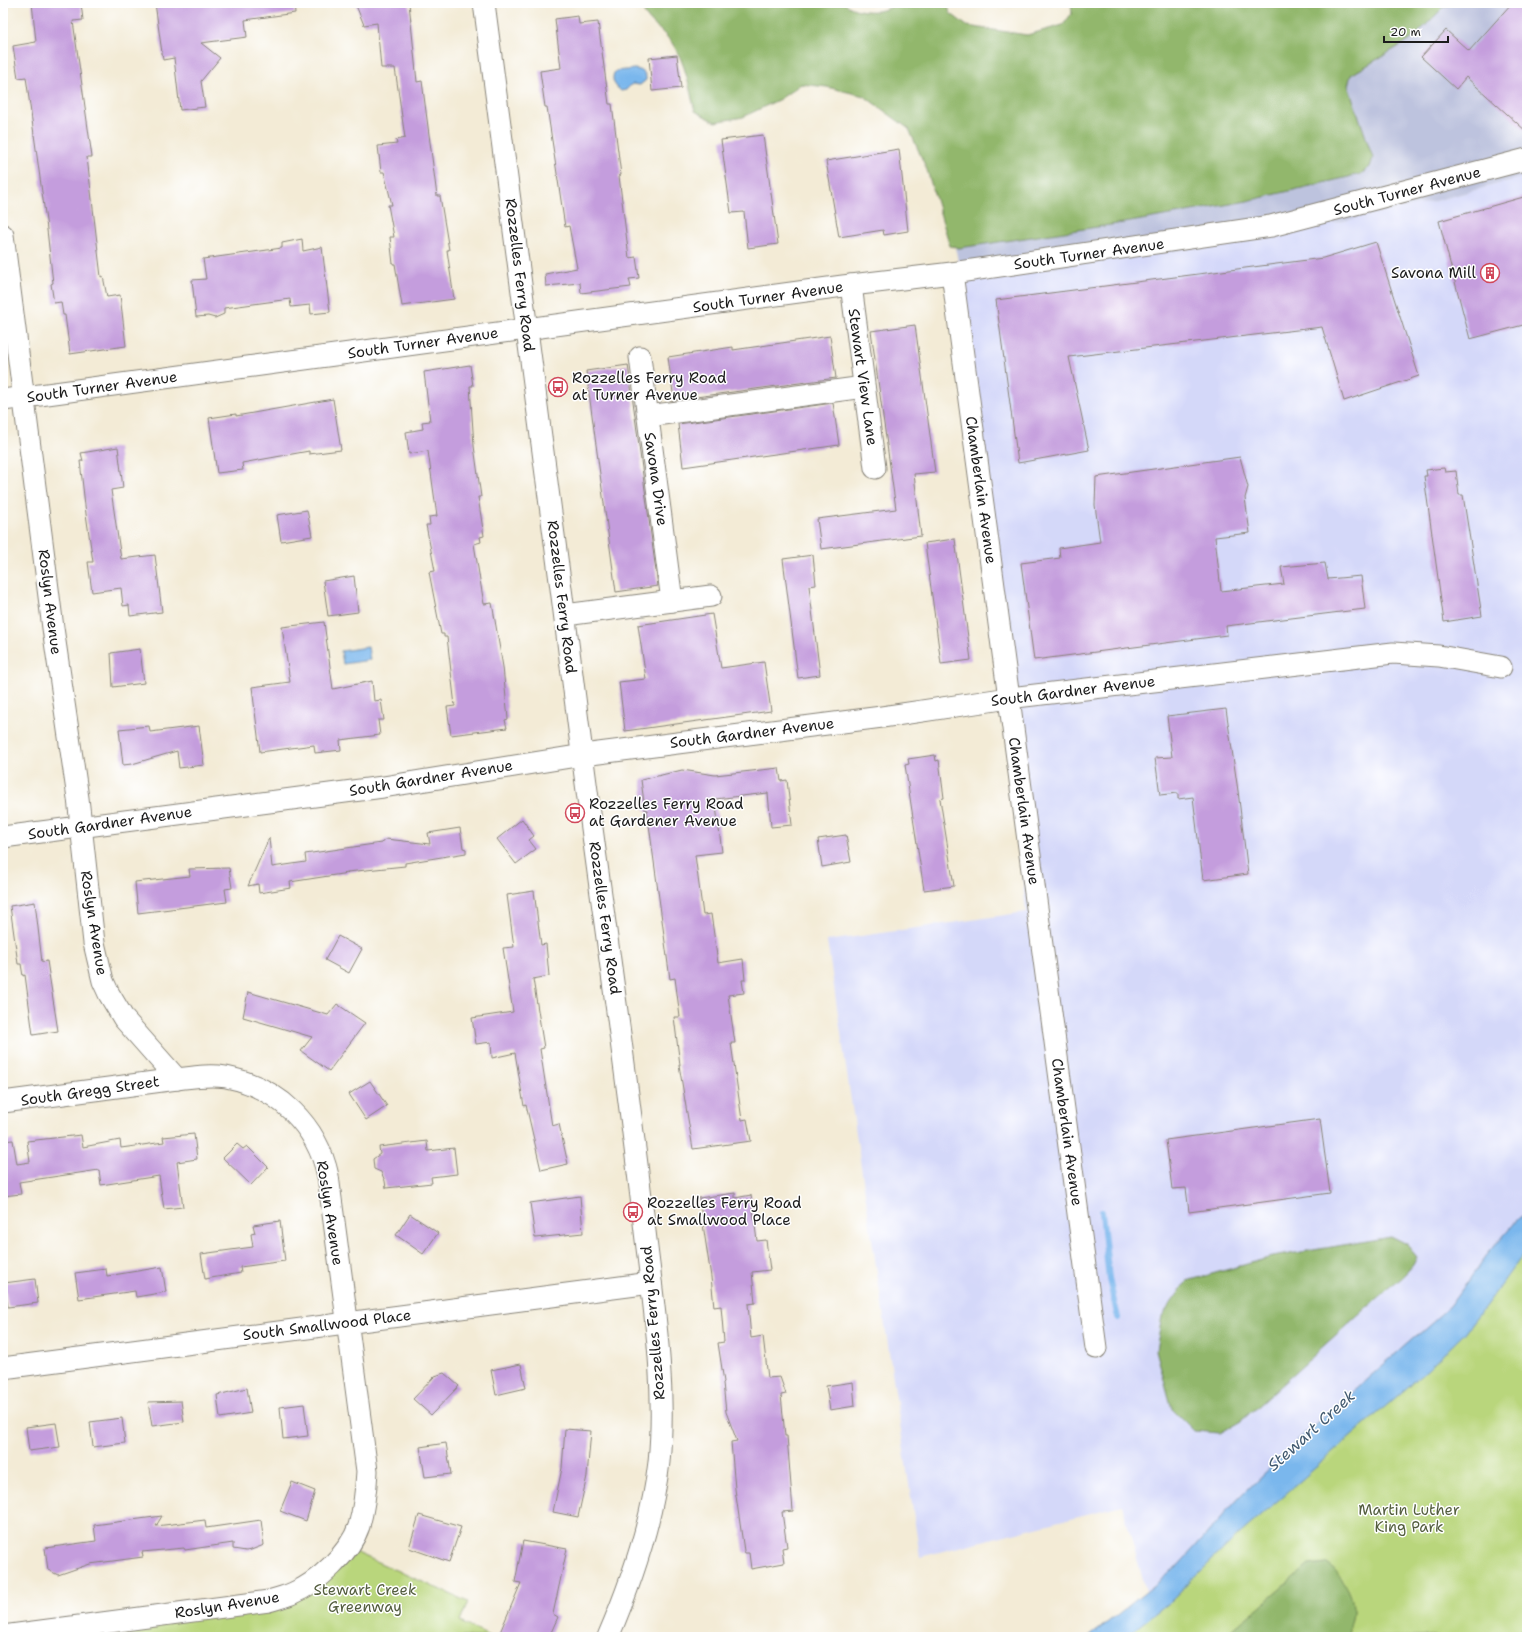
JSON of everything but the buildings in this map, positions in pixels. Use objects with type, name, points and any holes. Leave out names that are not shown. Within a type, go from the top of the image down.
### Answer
[{"type":"street","name":"Rozzelles Ferry Road","points":[[484,3],[627,1083],[659,1357],[661,1421],[659,1463],[649,1518],[633,1577],[608,1637]]},
{"type":"street","name":"South Turner Avenue","points":[[3,400],[851,285],[952,274],[1271,226],[1307,218],[1527,159]]},
{"type":"street","name":"Roslyn Avenue","points":[[3,235],[25,397],[53,628],[81,827],[94,943],[103,981],[124,1019],[177,1079],[205,1076],[226,1077],[253,1086],[278,1099],[300,1117],[315,1139],[325,1163],[367,1471],[365,1500],[358,1528],[348,1546],[330,1568],[314,1581],[293,1594],[269,1601],[3,1636]]},
{"type":"street","name":"Chamberlain Avenue","points":[[952,274],[1096,1348]]},
{"type":"street","name":"Stewart View Lane","points":[[851,285],[875,468]]},
{"type":"street","name":"Savona Drive","points":[[640,357],[672,601]]},
{"type":"street","points":[[648,416],[864,387]]},
{"type":"street","points":[[565,615],[711,596]]},
{"type":"street","name":"South Gardner Avenue","points":[[3,837],[389,786],[583,755],[882,717],[1009,698],[1393,653],[1439,656],[1501,666]]},
{"type":"street","name":"South Gregg Street","points":[[3,1102],[177,1079]]},
{"type":"street","name":"South Smallwood Place","points":[[3,1368],[650,1283]]},
{"type":"shaded area","points":[[1080,3],[1527,3],[1527,176],[1431,202],[1256,240],[961,280],[924,64],[1087,40]]},
{"type":"shaded area","points":[[1527,176],[1527,1233],[1149,1602],[1122,1505],[920,1557],[827,941],[1026,912],[961,280],[1256,240],[1431,202]]},
{"type":"green space","points":[[639,3],[844,3],[849,7],[863,11],[879,11],[892,7],[897,3],[947,3],[950,13],[967,26],[1027,35],[1063,25],[1072,13],[1071,3],[1456,3],[1445,6],[1413,38],[1351,75],[1348,85],[1373,158],[1370,167],[1361,174],[1247,201],[1130,222],[959,248],[950,246],[927,170],[909,129],[864,96],[827,87],[801,84],[780,99],[743,117],[715,122],[695,111],[681,59],[677,51],[668,38],[642,10]]},
{"type":"green space","name":"Martin Luther King Park","points":[[1527,1233],[1527,1637],[1105,1637]]},
{"type":"green space","points":[[1391,1237],[1407,1245],[1417,1257],[1413,1265],[1406,1273],[1241,1421],[1220,1433],[1194,1431],[1172,1409],[1156,1350],[1162,1316],[1187,1281],[1272,1257]]},
{"type":"green space","name":"Stewart Creek Greenway","points":[[355,1552],[468,1602],[460,1622],[491,1637],[46,1637],[264,1608]]},
{"type":"green space","points":[[1328,1563],[1349,1591],[1353,1605],[1350,1627],[1352,1637],[1224,1637],[1308,1565]]},
{"type":"green space","points":[[1527,1626],[1527,1637],[1514,1637]]},
{"type":"water","points":[[633,69],[644,73],[646,80],[640,85],[632,84],[626,90],[621,91],[614,83],[614,73]]},
{"type":"water","points":[[368,647],[370,660],[343,664],[341,651]]},
{"type":"water","name":"Stewart Creek","points":[[1527,1213],[1527,1250],[1465,1333],[1426,1371],[1234,1539],[1168,1603],[1125,1637],[1089,1637],[1176,1568],[1240,1497],[1307,1432],[1450,1306],[1487,1255],[1519,1218]]},
{"type":"waterway","points":[[1102,1212],[1109,1279],[1118,1318]]},
{"type":"place","name":"Savona Mill","points":[[1490,273]]},
{"type":"place","name":"Rozzelles Ferry Road at Turner Avenue","points":[[558,387]]},
{"type":"place","name":"Rozzelles Ferry Road at Gardener Avenue","points":[[575,813]]},
{"type":"place","name":"Rozzelles Ferry Road at Smallwood Place","points":[[633,1212]]}]
